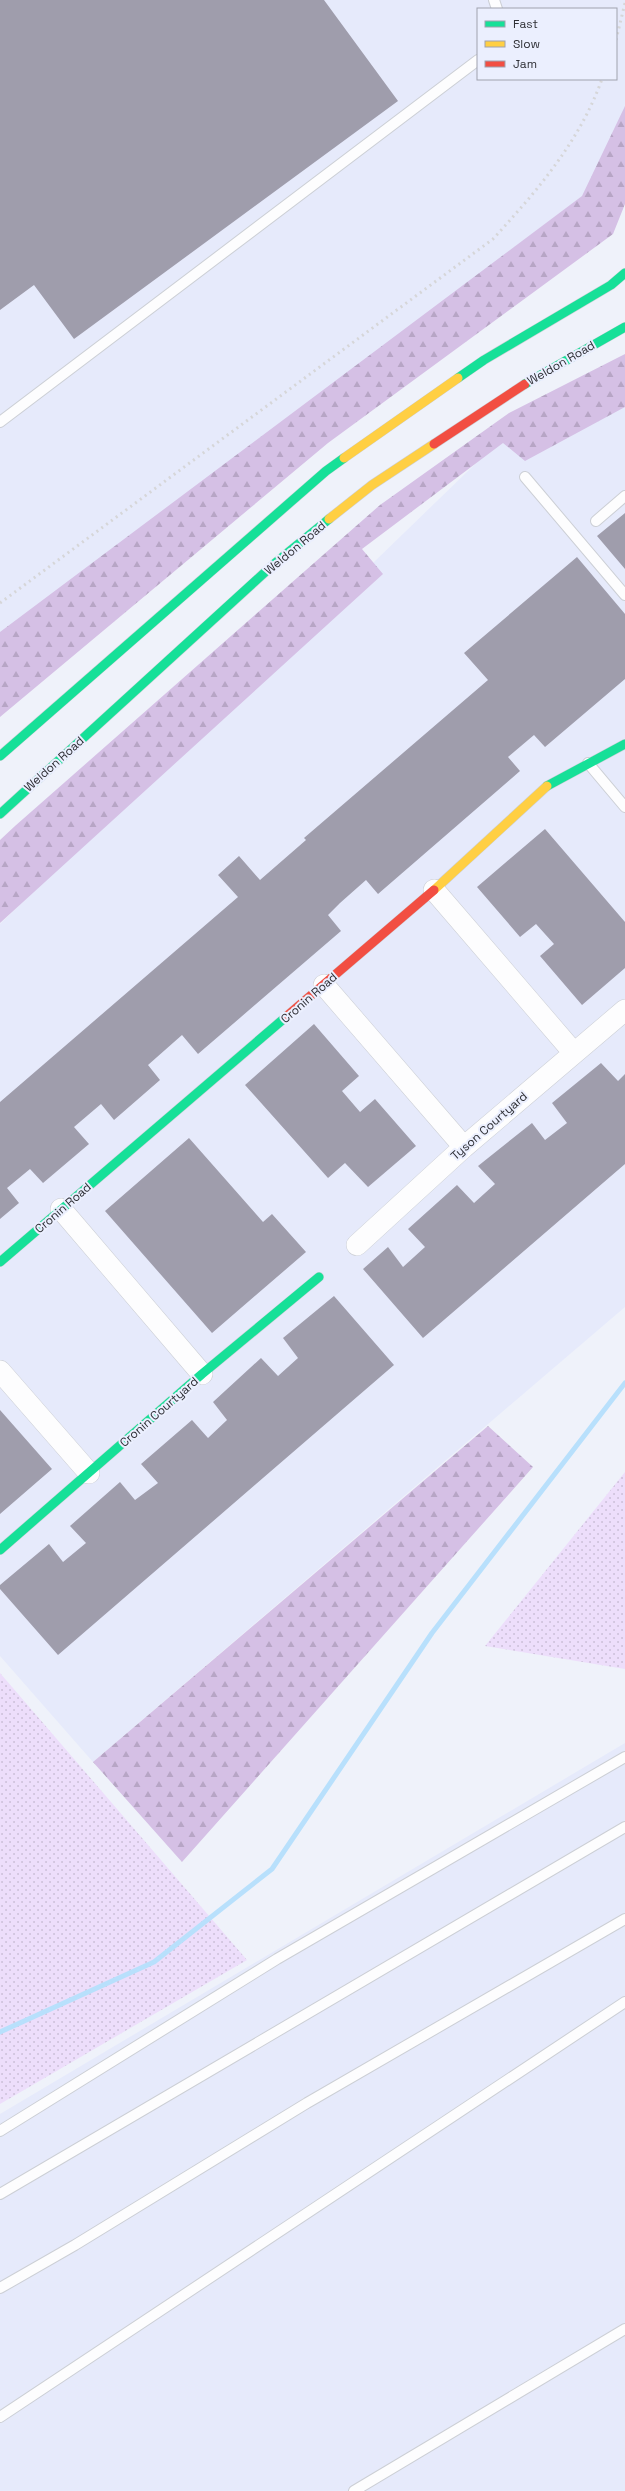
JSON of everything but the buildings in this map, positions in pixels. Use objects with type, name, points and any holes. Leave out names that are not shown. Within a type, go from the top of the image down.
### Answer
[{"type":"main road","points":[[0,756],[326,471],[484,360],[611,285],[625,273]]},
{"type":"main road","name":"Weldon Road","points":[[0,814],[274,564],[372,485],[545,371],[625,327]]},
{"type":"main road","name":"Cronin Road","points":[[0,1262],[434,890],[550,784],[625,744]]},
{"type":"main road","name":"Cronin Courtyard","points":[[0,1550],[202,1374],[319,1276]]},
{"type":"street","points":[[434,890],[574,1053]]},
{"type":"street","points":[[324,985],[464,1147]]},
{"type":"street","name":"Tyson Courtyard","points":[[357,1245],[464,1147],[625,1010]]},
{"type":"street","points":[[62,1209],[202,1374]]},
{"type":"street","points":[[0,1371],[88,1473]]},
{"type":"lane","points":[[0,422],[477,61]]},
{"type":"lane","points":[[526,477],[625,595]]},
{"type":"lane","points":[[596,521],[625,496]]},
{"type":"lane","points":[[588,763],[625,807]]},
{"type":"lane","points":[[0,2131],[277,1959],[625,1757]]},
{"type":"lane","points":[[0,2194],[625,1827]]},
{"type":"lane","points":[[0,2288],[75,2245],[307,2103],[625,1919]]},
{"type":"lane","points":[[0,2417],[625,2002]]},
{"type":"lane","points":[[354,2491],[625,2329]]},
{"type":"shaded area","points":[[0,0],[625,0],[625,140],[594,216],[0,708]]},
{"type":"shaded area","points":[[625,391],[625,1307],[93,1762],[0,1656],[0,924],[499,441]]},
{"type":"shaded area","points":[[625,1472],[625,1669],[485,1646]]},
{"type":"shaded area","points":[[0,1673],[247,1960],[0,2104]]},
{"type":"shaded area","points":[[625,1743],[625,2491],[0,2491],[0,2114]]},
{"type":"green space","points":[[625,106],[625,204],[613,234],[328,443],[0,717],[0,632],[582,196]]},
{"type":"green space","points":[[625,354],[625,407],[525,461],[503,443],[362,549],[383,574],[0,923],[0,840],[15,826],[380,505],[509,413]]},
{"type":"green space","points":[[488,1426],[533,1467],[182,1862],[93,1762]]},
{"type":"waterway","points":[[0,2032],[154,1962],[272,1869],[432,1633],[625,1383]]},
{"type":"railway","points":[[617,36],[625,3]]},
{"type":"railway","points":[[0,603],[493,239],[526,202],[556,164],[582,123],[593,102],[602,80]]},
{"type":"traffic: fast","points":[[458,378],[484,360],[611,285],[625,273]]},
{"type":"traffic: fast","points":[[525,384],[625,327]]},
{"type":"traffic: fast","points":[[0,756],[326,471],[344,458]]},
{"type":"traffic: fast","points":[[0,814],[274,564],[329,519]]},
{"type":"traffic: fast","points":[[547,786],[625,744]]},
{"type":"traffic: fast","points":[[0,1262],[287,1016]]},
{"type":"traffic: fast","points":[[0,1550],[202,1374],[319,1277]]},
{"type":"traffic: slow","points":[[344,458],[458,378]]},
{"type":"traffic: slow","points":[[329,519],[372,485],[434,444]]},
{"type":"traffic: slow","points":[[434,890],[547,786]]},
{"type":"traffic: jam","points":[[434,444],[525,384]]},
{"type":"traffic: jam","points":[[287,1016],[434,890]]}]
